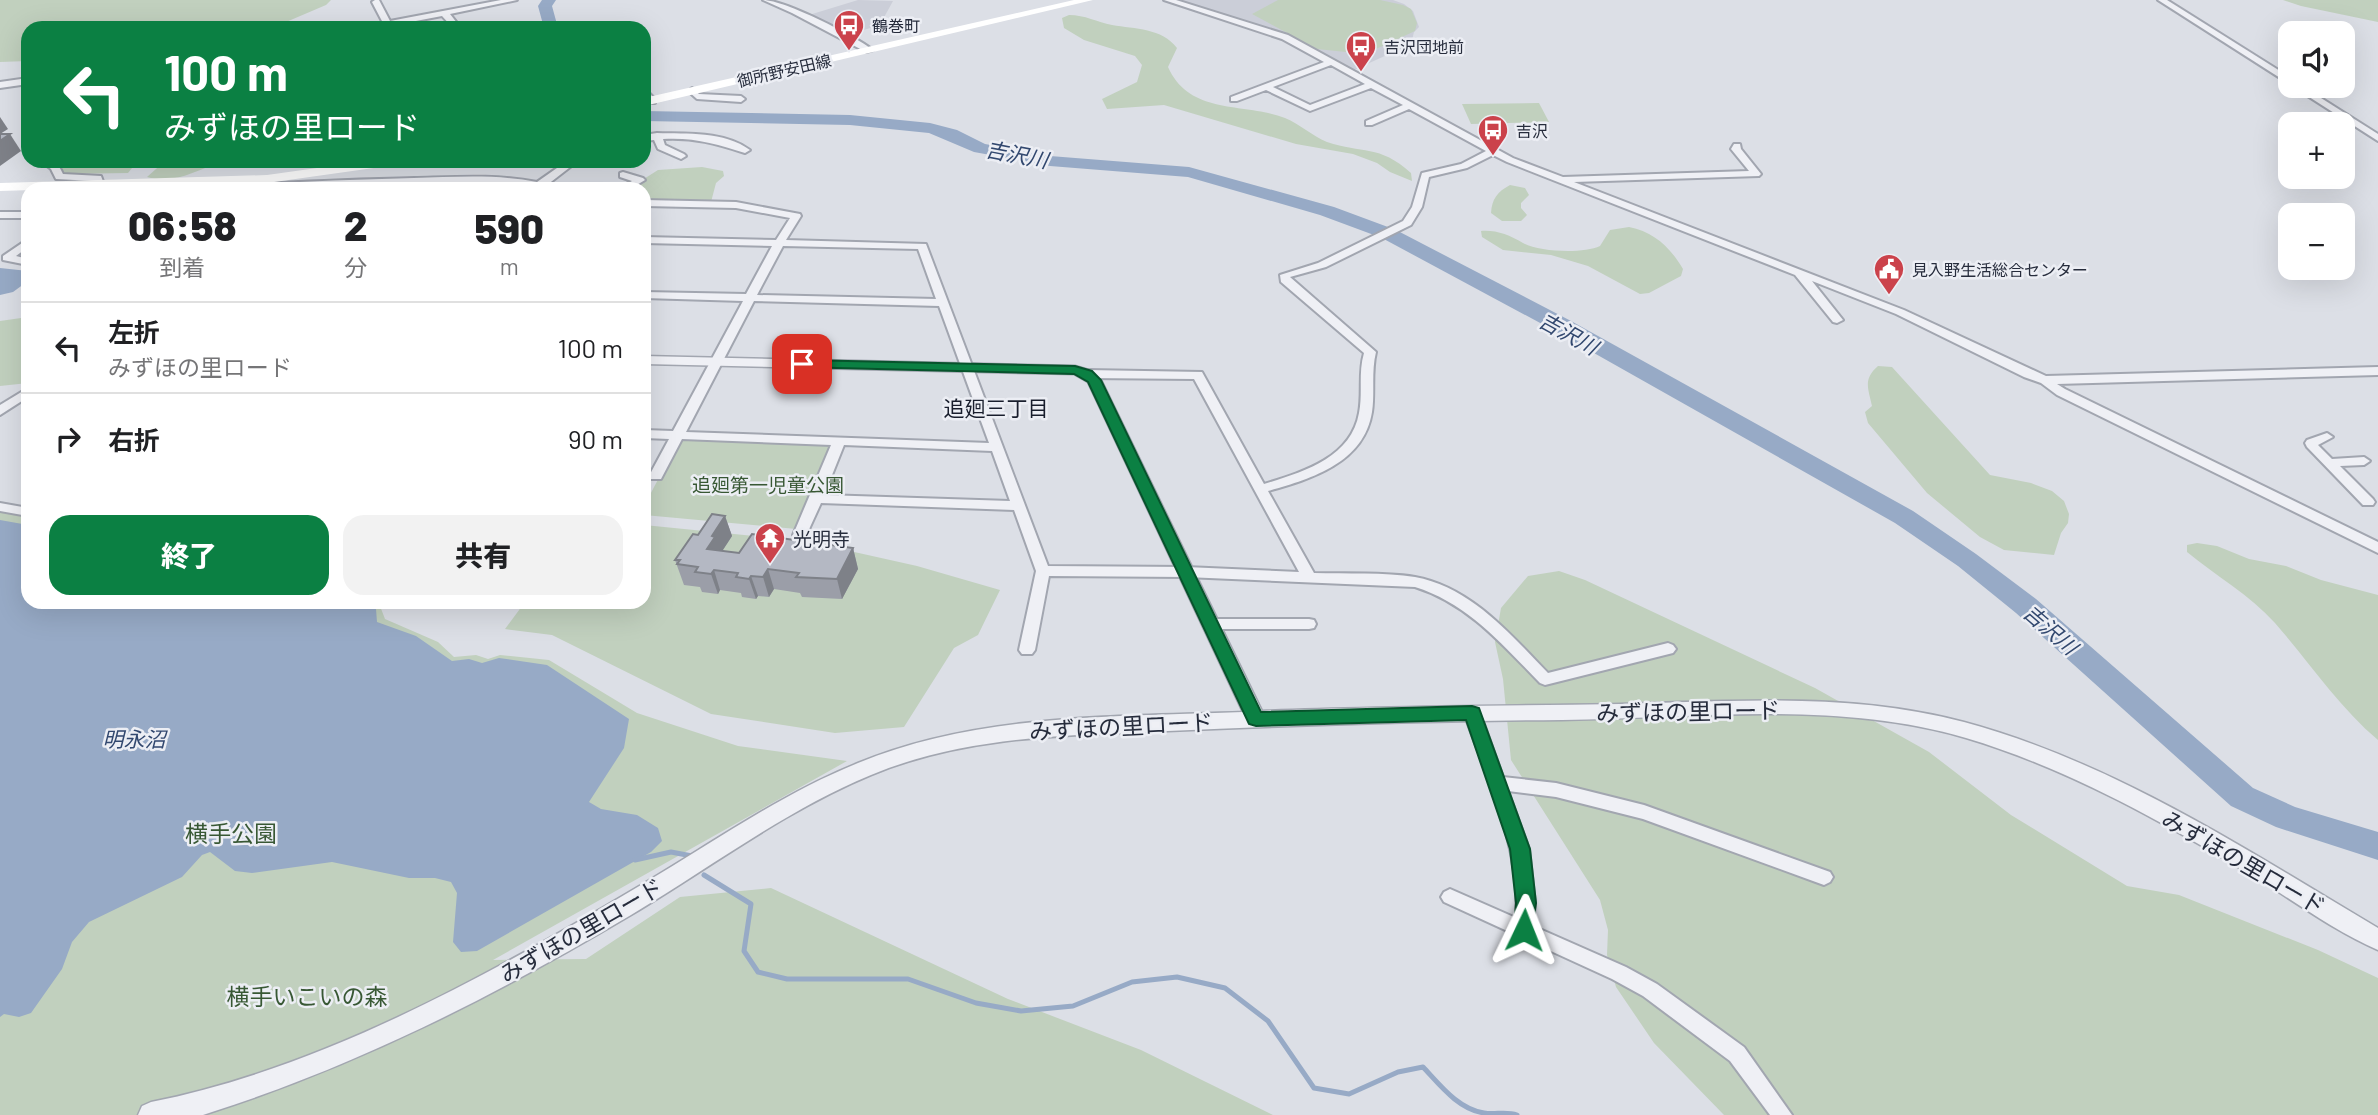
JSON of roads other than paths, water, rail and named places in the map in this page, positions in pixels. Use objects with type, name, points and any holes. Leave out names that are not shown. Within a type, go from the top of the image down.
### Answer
[{"type":"main road","name":"御所野安田線","points":[[651,97],[692,91],[1088,0]]},
{"type":"main road","points":[[214,182],[267,179],[346,168]]},
{"type":"main road","points":[[0,187],[21,186]]},
{"type":"street","points":[[404,21],[513,0]]},
{"type":"street","points":[[767,0],[795,11],[869,50]]},
{"type":"street","points":[[1168,0],[1285,37],[1492,152],[1900,312],[2045,380],[2060,391],[2378,548]]},
{"type":"street","points":[[2162,0],[2278,74]]},
{"type":"street","points":[[376,2],[386,21]]},
{"type":"street","points":[[445,13],[451,21]]},
{"type":"street","points":[[1234,99],[1332,62]]},
{"type":"street","points":[[0,85],[21,82]]},
{"type":"street","points":[[1266,87],[1310,108],[1373,84]]},
{"type":"street","points":[[692,91],[697,96],[741,99]]},
{"type":"street","points":[[2315,98],[2378,138]]},
{"type":"street","points":[[1369,123],[1410,105]]},
{"type":"street","points":[[651,137],[692,135],[745,150]]},
{"type":"street","points":[[657,136],[660,147],[681,156]]},
{"type":"street","points":[[1559,179],[1756,174],[1736,149],[1737,146]]},
{"type":"street","points":[[1261,489],[1321,470],[1362,432],[1366,412],[1370,352],[1285,280],[1285,275],[1322,265],[1394,232],[1414,215],[1425,175],[1464,166],[1492,152]]},
{"type":"street","points":[[56,168],[60,177],[98,178],[99,182]]},
{"type":"street","points":[[544,182],[563,168]]},
{"type":"street","points":[[623,175],[640,180],[636,182]]},
{"type":"street","points":[[463,182],[509,182]]},
{"type":"street","points":[[651,203],[736,205],[796,216],[779,243],[656,476]]},
{"type":"street","points":[[0,215],[21,215]]},
{"type":"street","points":[[651,240],[922,246],[1044,571],[1027,650]]},
{"type":"street","points":[[21,247],[7,258],[21,261]]},
{"type":"street","points":[[1799,273],[1837,320]]},
{"type":"street","points":[[651,295],[943,303]]},
{"type":"street","points":[[651,360],[1198,375],[1309,577]]},
{"type":"street","points":[[2045,380],[2378,371]]},
{"type":"street","points":[[1087,374],[1094,380],[1256,719]]},
{"type":"street","points":[[0,411],[21,397]]},
{"type":"street","points":[[651,434],[996,447]]},
{"type":"street","points":[[2327,438],[2311,443],[2368,502]]},
{"type":"street","points":[[800,535],[839,441]]},
{"type":"street","points":[[2330,463],[2364,461]]},
{"type":"street","points":[[816,499],[1019,506]]},
{"type":"street","points":[[0,507],[21,511]]},
{"type":"street","points":[[1044,571],[1186,572],[1415,582],[1447,592],[1488,623],[1545,679],[1668,649]]},
{"type":"street","points":[[1211,624],[1309,624]]},
{"type":"street","name":"みずほの里ロード","points":[[151,1115],[251,1088],[364,1043],[470,993],[657,888],[822,789],[869,767],[970,737],[1011,732],[1256,719],[1718,708],[1839,710],[1898,716],[1960,729],[2020,748],[2142,804],[2378,940]]},
{"type":"street","points":[[1472,713],[1520,849],[1526,903],[1524,930]]},
{"type":"street","points":[[1497,783],[1556,790],[1644,812],[1824,877]]},
{"type":"street","points":[[1450,897],[1619,973],[1650,990],[1737,1054],[1782,1115]]},
{"type":"water","points":[[0,268],[21,270],[21,286],[13,292],[0,295]]},
{"type":"water","name":"明永沼","points":[[0,520],[21,524],[21,609],[376,609],[377,622],[416,636],[452,661],[469,659],[482,663],[499,658],[547,665],[629,719],[624,748],[589,802],[601,809],[637,815],[658,828],[662,841],[651,852],[477,951],[461,952],[453,942],[457,893],[451,882],[435,878],[409,878],[332,862],[252,873],[235,871],[210,852],[202,855],[182,877],[89,922],[72,942],[62,969],[31,1013],[19,1017],[4,1014],[0,1017]]},
{"type":"waterway","name":"吉沢川","points":[[549,0],[545,6],[549,21]]},
{"type":"waterway","name":"吉沢川","points":[[651,116],[850,120],[930,128],[951,134],[980,148],[1050,161],[1189,172],[1327,211],[1389,234],[1563,326],[1904,517],[1967,560],[2026,606],[2242,797],[2287,818],[2378,846]]},
{"type":"waterway","points":[[635,860],[671,852],[692,856]]},
{"type":"waterway","points":[[704,875],[751,904],[744,951],[758,972],[787,979],[908,979],[976,1003],[1021,1011],[1073,1006],[1132,982],[1177,977],[1225,988],[1268,1021],[1314,1088],[1349,1094],[1398,1072],[1423,1067],[1450,1095],[1466,1107],[1484,1113],[1517,1115]]},
{"type":"place","name":"鶴巻町","points":[[849,52]]},
{"type":"place","name":"吉沢団地前","points":[[1361,73]]},
{"type":"place","name":"吉沢","points":[[1493,157]]},
{"type":"place","name":"見入野生活総合センター","points":[[1889,296]]},
{"type":"place","name":"光明寺","points":[[770,565]]},
{"type":"district","name":"追廻三丁目","points":[[996,407]]},
{"type":"park label","name":"追廻第一児童公園","points":[[768,484]]},
{"type":"park label","name":"横手公園","points":[[231,833]]},
{"type":"park label","name":"横手いこいの森","points":[[307,996]]}]
